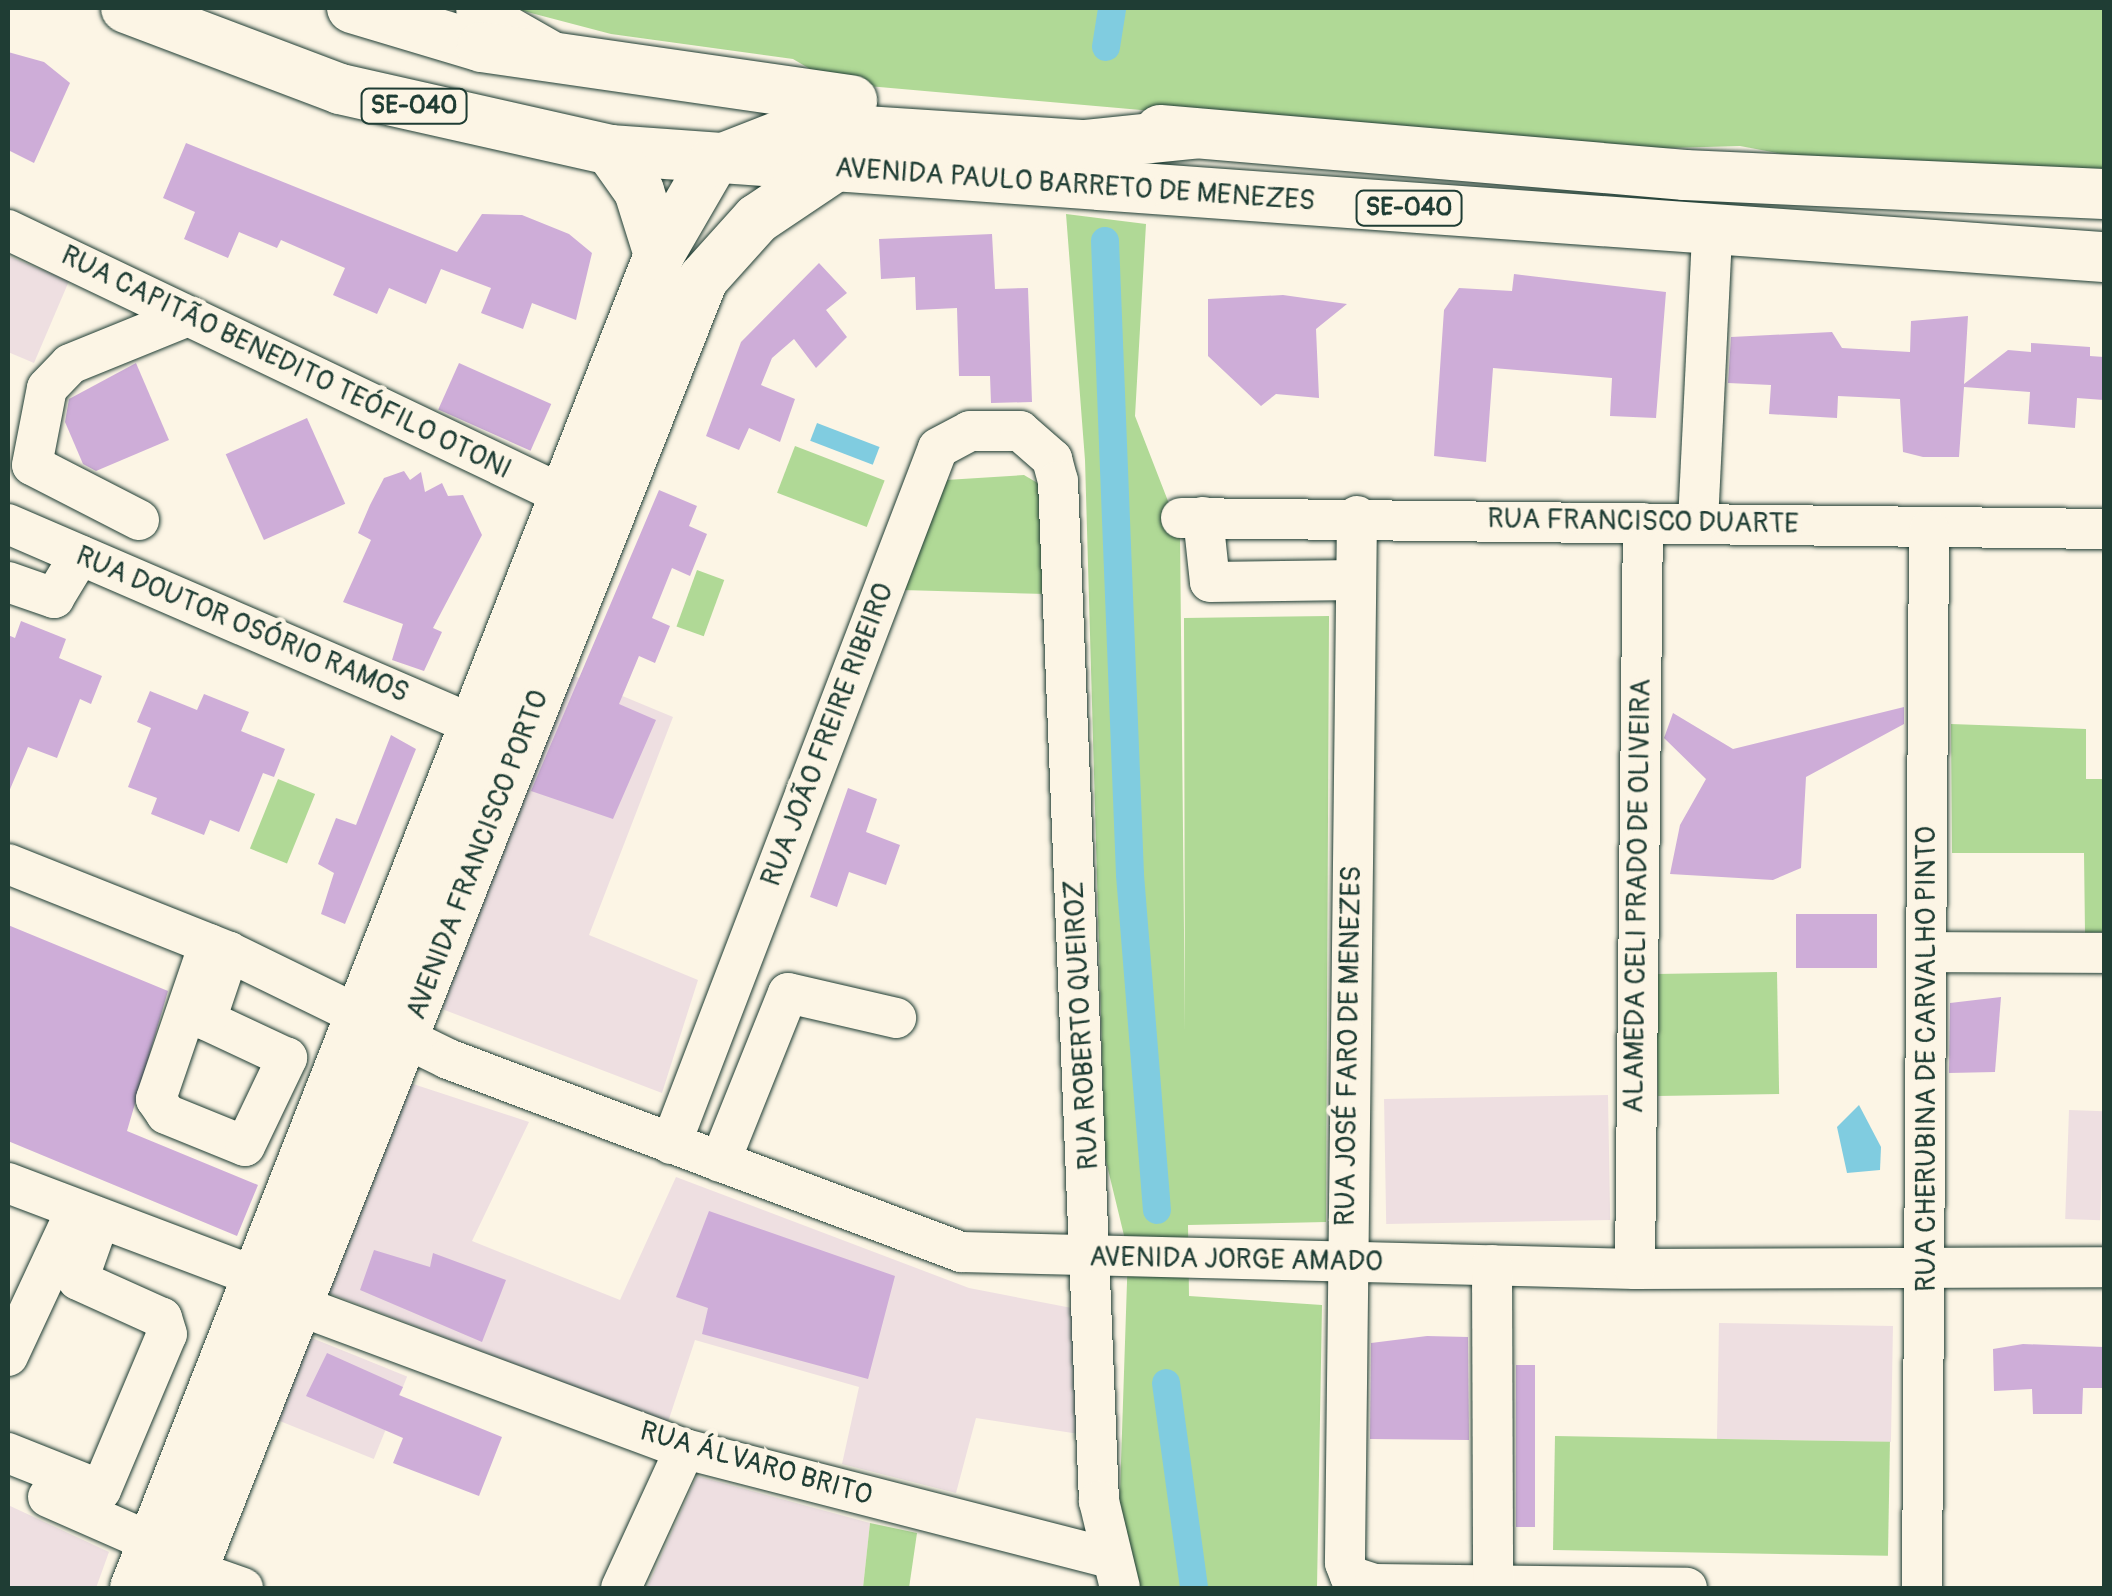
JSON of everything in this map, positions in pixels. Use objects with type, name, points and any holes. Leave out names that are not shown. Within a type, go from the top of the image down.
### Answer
[{"type":"main road","name":"AVENIDA PAULO BARRETO DE MENEZES","points":[[126,8],[340,89],[610,150],[712,162],[2104,258]]},
{"type":"main road","name":"AVENIDA PAULO BARRETO DE MENEZES","points":[[352,8],[482,47],[764,94],[1685,175],[2104,194]]},
{"type":"main road","points":[[712,162],[803,128],[1084,145],[1192,134]]},
{"type":"main road","points":[[610,150],[639,191],[658,254]]},
{"type":"main road","name":"AVENIDA FRANCISCO PORTO","points":[[384,1015],[476,726],[564,496],[658,254],[712,162]]},
{"type":"main road","name":"AVENIDA FRANCISCO PORTO","points":[[166,1572],[280,1292],[384,1015],[703,279],[749,225],[832,168]]},
{"type":"street","points":[[476,8],[567,60]]},
{"type":"street","name":"RUA CAPITÃO BENEDITO TEÓFILO OTONI","points":[[8,230],[564,496]]},
{"type":"street","points":[[1698,522],[1712,232]]},
{"type":"street","points":[[139,520],[32,465],[47,388],[70,364],[188,316]]},
{"type":"street","name":"RUA JOÃO FREIRE RIBEIRO","points":[[671,1144],[938,448],[994,426],[1020,431],[1052,459]]},
{"type":"street","name":"RUA ROBERTO QUEIROZ","points":[[1052,459],[1093,1258],[1114,1572]]},
{"type":"street","name":"RUA FRANCISCO DUARTE","points":[[1356,580],[1210,582],[1192,518],[1357,516],[1929,530],[2104,529]]},
{"type":"street","name":"RUA JOSÉ FARO DE MENEZES","points":[[1357,516],[1346,1262],[1350,1576],[1493,1585]]},
{"type":"street","name":"ALAMEDA CELI PRADO DE OLIVEIRA","points":[[1634,1269],[1643,523]]},
{"type":"street","name":"RUA DOUTOR OSÓRIO RAMOS","points":[[8,524],[476,726]]},
{"type":"street","name":"RUA CHERUBINA DE CARVALHO PINTO","points":[[1922,1588],[1928,1268],[1929,530]]},
{"type":"street","points":[[8,582],[54,598],[80,555]]},
{"type":"street","points":[[8,839],[384,1015]]},
{"type":"street","points":[[8,864],[384,1015]]},
{"type":"street","points":[[219,948],[206,1020],[288,1058],[245,1146],[166,1114],[156,1099],[219,948]]},
{"type":"street","points":[[1927,952],[2104,954]]},
{"type":"street","points":[[720,1162],[788,994],[896,1018]]},
{"type":"street","name":"AVENIDA JORGE AMADO","points":[[384,1015],[448,1059],[961,1252],[1634,1269],[2104,1267]]},
{"type":"street","name":"RUA ÁLVARO BRITO","points":[[8,1184],[684,1449],[1114,1572]]},
{"type":"street","points":[[8,1356],[87,1216]]},
{"type":"street","points":[[8,1453],[101,1490],[167,1334],[162,1318],[78,1280],[87,1216]]},
{"type":"street","points":[[1492,1265],[1493,1585],[1687,1588]]},
{"type":"street","points":[[621,1588],[684,1449]]},
{"type":"street","points":[[8,1480],[166,1572],[244,1588]]},
{"type":"shaded area","points":[[8,256],[69,281],[34,363],[8,352]]},
{"type":"shaded area","points":[[567,673],[673,717],[589,935],[698,980],[662,1093],[442,1009]]},
{"type":"shaded area","points":[[407,1082],[529,1122],[472,1241],[620,1300],[676,1177],[969,1288],[1077,1309],[1079,1434],[976,1418],[956,1493],[842,1464],[859,1387],[695,1340],[668,1422],[326,1292]]},
{"type":"shaded area","points":[[1608,1095],[1610,1220],[1386,1224],[1384,1099]]},
{"type":"shaded area","points":[[2069,1110],[2104,1111],[2100,1220],[2065,1219]]},
{"type":"shaded area","points":[[1719,1323],[1893,1326],[1891,1442],[1717,1439]]},
{"type":"shaded area","points":[[307,1336],[407,1376],[374,1459],[274,1419]]},
{"type":"shaded area","points":[[697,1476],[870,1523],[863,1588],[647,1588]]},
{"type":"shaded area","points":[[8,1505],[109,1552],[96,1588],[8,1588]]},
{"type":"green space","points":[[512,8],[2104,8],[2104,169],[1877,172],[1740,146],[1596,150],[834,83],[793,59],[611,34]]},
{"type":"green space","points":[[1066,214],[1146,224],[1135,416],[1180,532],[1185,1031],[1184,618],[1329,616],[1326,1222],[1188,1225],[1189,1296],[1322,1305],[1317,1588],[1139,1588],[1119,1523],[1128,1252],[1105,1157],[1085,460]]},
{"type":"green space","points":[[795,446],[885,480],[867,527],[777,493]]},
{"type":"green space","points":[[1024,475],[1041,485],[1046,594],[902,590],[946,480]]},
{"type":"green space","points":[[697,570],[724,580],[704,636],[676,626]]},
{"type":"green space","points":[[1951,724],[2086,729],[2086,779],[2104,779],[2104,932],[2085,933],[2084,853],[1952,853]]},
{"type":"green space","points":[[278,779],[315,794],[287,864],[250,849]]},
{"type":"green space","points":[[1777,972],[1779,1094],[1658,1096],[1656,974]]},
{"type":"green space","points":[[1555,1436],[1890,1442],[1888,1556],[1553,1550]]},
{"type":"green space","points":[[870,1523],[917,1533],[909,1588],[863,1588]]},
{"type":"water","points":[[817,423],[880,447],[873,465],[810,441]]},
{"type":"water","points":[[1859,1105],[1881,1147],[1880,1170],[1847,1173],[1837,1127]]},
{"type":"building","points":[[8,52],[44,62],[70,83],[34,163],[8,150]]},
{"type":"building","points":[[186,143],[457,252],[482,214],[522,215],[569,234],[592,253],[576,320],[532,303],[523,329],[481,313],[491,288],[441,269],[426,304],[389,288],[377,314],[333,295],[345,268],[281,240],[277,248],[239,232],[228,258],[184,239],[195,212],[163,198]]},
{"type":"building","points":[[992,234],[995,289],[1028,288],[1032,402],[991,403],[990,376],[959,376],[957,308],[916,310],[915,277],[881,279],[879,239]]},
{"type":"building","points":[[819,263],[847,293],[826,310],[847,337],[816,368],[794,339],[772,358],[761,385],[795,399],[780,442],[749,428],[739,450],[706,436],[741,342]]},
{"type":"building","points":[[1514,274],[1666,292],[1656,418],[1610,416],[1612,378],[1493,368],[1486,462],[1434,456],[1444,310],[1459,288],[1512,291]]},
{"type":"building","points":[[1283,295],[1347,304],[1316,329],[1319,398],[1276,394],[1261,406],[1208,356],[1208,299]]},
{"type":"building","points":[[1968,316],[1964,384],[2008,350],[2031,352],[2031,343],[2090,347],[2090,356],[2104,357],[2104,400],[2077,398],[2075,428],[2028,424],[2030,392],[1964,387],[1959,457],[1923,457],[1903,452],[1900,399],[1838,396],[1837,418],[1769,414],[1771,385],[1728,383],[1731,337],[1832,332],[1842,348],[1910,352],[1911,321]]},
{"type":"building","points":[[136,363],[169,440],[96,471],[83,464],[65,422],[69,399]]},
{"type":"building","points":[[459,363],[551,404],[531,451],[438,410]]},
{"type":"building","points":[[307,418],[345,504],[264,540],[226,454]]},
{"type":"building","points":[[404,471],[410,480],[421,472],[425,492],[442,483],[448,496],[463,495],[482,535],[433,628],[442,632],[424,671],[392,660],[403,624],[343,602],[371,540],[358,533],[370,505],[384,478]]},
{"type":"building","points":[[659,490],[697,506],[689,526],[707,534],[690,576],[672,568],[652,618],[670,626],[655,663],[639,656],[619,704],[656,720],[613,819],[531,791]]},
{"type":"building","points":[[21,621],[66,639],[59,658],[102,676],[91,704],[80,699],[57,758],[28,747],[8,794],[8,635],[15,638]]},
{"type":"building","points":[[150,691],[197,710],[204,694],[249,712],[241,731],[285,749],[274,777],[263,773],[239,832],[210,820],[204,835],[151,814],[157,798],[128,787],[151,728],[137,722]]},
{"type":"building","points":[[1904,707],[1904,724],[1806,777],[1801,868],[1773,880],[1670,874],[1680,825],[1706,779],[1664,738],[1673,713],[1733,749]]},
{"type":"building","points":[[391,735],[416,749],[345,924],[321,914],[334,873],[318,864],[336,818],[356,825]]},
{"type":"building","points":[[848,788],[877,799],[866,832],[900,845],[886,885],[849,872],[837,907],[810,897]]},
{"type":"building","points":[[1796,914],[1877,914],[1877,968],[1796,968]]},
{"type":"building","points":[[8,925],[168,991],[127,1131],[258,1185],[237,1236],[8,1141]]},
{"type":"building","points":[[2001,997],[1995,1072],[1949,1073],[1950,1003]]},
{"type":"building","points":[[709,1211],[895,1276],[868,1379],[702,1334],[708,1308],[676,1297]]},
{"type":"building","points":[[374,1250],[430,1267],[433,1253],[506,1280],[482,1342],[360,1290]]},
{"type":"building","points":[[1427,1336],[1468,1337],[1469,1440],[1370,1439],[1371,1343]]},
{"type":"building","points":[[2023,1344],[2104,1347],[2104,1388],[2083,1388],[2082,1414],[2033,1414],[2032,1389],[1994,1391],[1993,1349]]},
{"type":"building","points":[[327,1353],[403,1387],[399,1395],[502,1437],[479,1496],[393,1463],[403,1438],[306,1396]]},
{"type":"building","points":[[1516,1365],[1535,1365],[1535,1527],[1516,1527]]},
{"type":"waterway","points":[[1106,47],[1112,8]]},
{"type":"waterway","points":[[1105,241],[1130,875],[1157,1210]]},
{"type":"waterway","points":[[1166,1383],[1194,1588]]}]
